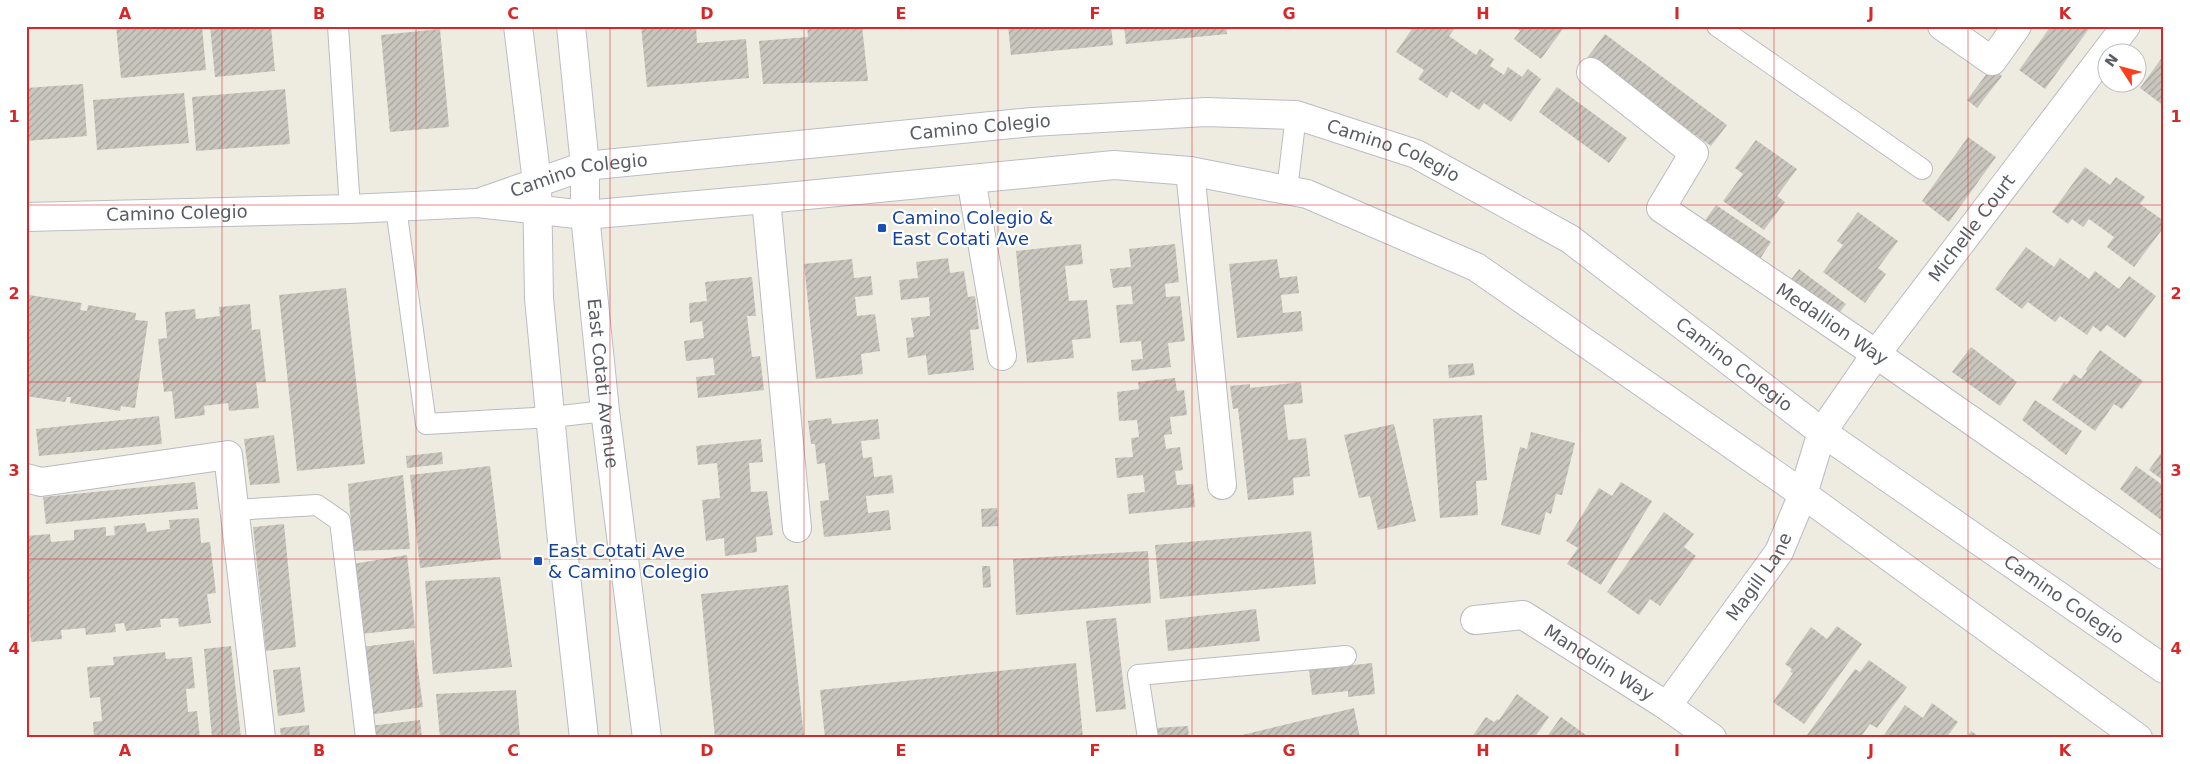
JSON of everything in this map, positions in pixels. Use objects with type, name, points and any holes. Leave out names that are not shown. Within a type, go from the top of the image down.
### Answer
[{"type":"street","points":[[518,26],[536,182],[540,298],[561,531],[584,738]]},
{"type":"street","name":"East Cotati Avenue","points":[[571,26],[585,166],[585,214],[605,411],[647,738]]},
{"type":"street","points":[[1942,26],[1992,62],[2017,26]]},
{"type":"street","name":"Michelle Court","points":[[1822,432],[1876,354],[2126,26]]},
{"type":"street","name":"Medallion Way","points":[[1591,72],[1694,153],[1661,208],[1876,354],[2164,555]]},
{"type":"street","name":"Camino Colegio","points":[[477,203],[585,166],[1032,122],[1206,112],[1296,115],[1416,154],[1570,239],[1822,432],[2164,669]]},
{"type":"street","name":"Camino Colegio","points":[[26,217],[396,208],[477,203],[585,214],[766,199],[1114,165],[1190,171],[1307,194],[1476,267],[1803,494],[2138,738]]},
{"type":"street","points":[[1190,171],[1222,485]]},
{"type":"street","points":[[971,179],[1002,356]]},
{"type":"street","points":[[766,199],[797,528]]},
{"type":"street","name":"Magill Lane","points":[[1667,706],[1779,552],[1803,494],[1822,432]]},
{"type":"street","points":[[26,478],[41,482],[228,455],[261,738]]},
{"type":"street","name":"Mandolin Way","points":[[1475,620],[1523,615],[1667,706],[1712,738]]},
{"type":"lane","points":[[338,26],[350,209]]},
{"type":"lane","points":[[1717,26],[1922,170]]},
{"type":"lane","points":[[1287,190],[1296,115]]},
{"type":"lane","points":[[396,208],[426,424],[552,417],[605,411]]},
{"type":"lane","points":[[234,510],[317,505],[340,521],[366,738]]},
{"type":"lane","points":[[1148,738],[1138,675],[1346,656]]},
{"type":"building","points":[[116,26],[202,26],[206,70],[121,78]]},
{"type":"building","points":[[210,26],[271,26],[275,71],[215,77]]},
{"type":"building","points":[[641,26],[696,26],[697,43],[746,39],[749,78],[647,87]]},
{"type":"building","points":[[807,26],[862,26],[868,81],[763,84],[759,41],[808,37]]},
{"type":"building","points":[[1008,26],[1111,26],[1113,45],[1011,55]]},
{"type":"building","points":[[1124,26],[1226,26],[1227,34],[1126,44]]},
{"type":"building","points":[[1414,26],[1453,26],[1455,28],[1449,36],[1476,55],[1480,49],[1494,59],[1490,66],[1504,75],[1508,67],[1522,77],[1528,69],[1541,79],[1511,122],[1484,103],[1479,110],[1451,91],[1447,98],[1418,79],[1424,70],[1396,52]]},
{"type":"building","points":[[1513,26],[1565,26],[1541,59],[1514,39],[1520,31]]},
{"type":"building","points":[[2051,26],[2091,26],[2045,89],[2019,70]]},
{"type":"building","points":[[440,29],[449,127],[390,132],[381,35]]},
{"type":"building","points":[[1605,34],[1727,125],[1711,146],[1587,58]]},
{"type":"building","points":[[2161,59],[2164,61],[2164,106],[2145,92],[2148,92],[2148,77]]},
{"type":"building","points":[[1991,68],[2002,76],[1977,108],[1967,100]]},
{"type":"building","points":[[83,84],[87,136],[26,141],[26,88]]},
{"type":"building","points":[[1557,87],[1627,138],[1609,163],[1539,112]]},
{"type":"building","points":[[285,89],[290,144],[196,151],[192,97]]},
{"type":"building","points":[[184,93],[189,143],[97,150],[93,100]]},
{"type":"building","points":[[1968,137],[1996,157],[1949,222],[1922,201]]},
{"type":"building","points":[[1756,140],[1797,169],[1777,196],[1785,202],[1764,230],[1723,201],[1743,174],[1735,168]]},
{"type":"building","points":[[2085,167],[2110,185],[2116,177],[2145,197],[2140,204],[2164,221],[2164,227],[2134,267],[2107,247],[2114,237],[2089,219],[2083,227],[2072,219],[2068,224],[2052,212]]},
{"type":"building","points":[[1716,205],[1771,242],[1756,265],[1701,226]]},
{"type":"building","points":[[1858,212],[1898,241],[1878,268],[1886,274],[1865,303],[1823,272],[1843,245],[1837,241]]},
{"type":"building","points":[[1081,244],[1083,264],[1065,266],[1069,301],[1087,300],[1091,338],[1072,340],[1074,358],[1027,363],[1016,251]]},
{"type":"building","points":[[1175,244],[1179,282],[1165,284],[1166,297],[1180,296],[1185,341],[1168,343],[1171,367],[1132,371],[1131,360],[1143,359],[1141,341],[1120,343],[1116,305],[1133,304],[1131,286],[1113,288],[1110,269],[1131,267],[1129,249]]},
{"type":"building","points":[[2026,247],[2054,267],[2060,258],[2089,279],[2095,271],[2119,289],[2129,276],[2156,296],[2125,338],[2107,325],[2101,332],[2093,326],[2087,335],[2060,316],[2055,322],[2028,302],[2022,309],[1995,289]]},
{"type":"building","points":[[948,258],[950,273],[964,271],[968,297],[975,296],[979,329],[970,330],[974,370],[928,375],[926,355],[908,358],[906,338],[914,337],[911,318],[930,316],[929,297],[901,300],[899,280],[918,278],[916,262]]},
{"type":"building","points":[[852,259],[854,278],[871,276],[873,295],[855,297],[857,316],[875,314],[880,351],[861,354],[863,374],[816,379],[804,264]]},
{"type":"building","points":[[1277,259],[1280,278],[1297,276],[1299,293],[1281,295],[1283,313],[1301,311],[1303,331],[1237,338],[1229,264]]},
{"type":"building","points":[[1799,269],[1846,304],[1832,322],[1786,286]]},
{"type":"building","points":[[752,277],[756,316],[747,316],[752,357],[760,356],[764,390],[698,398],[696,377],[715,375],[713,358],[686,361],[684,341],[704,338],[702,321],[690,323],[689,303],[707,301],[705,282]]},
{"type":"building","points":[[346,288],[365,464],[297,471],[279,295]]},
{"type":"building","points":[[29,295],[82,303],[80,310],[87,311],[88,305],[136,313],[135,320],[148,321],[135,408],[121,406],[120,411],[70,403],[71,397],[67,397],[65,402],[26,396],[26,299]]},
{"type":"building","points":[[250,304],[252,330],[260,329],[266,382],[256,382],[259,408],[229,411],[228,403],[204,406],[205,415],[175,419],[172,391],[164,392],[158,339],[167,338],[165,312],[195,309],[196,319],[220,316],[219,307]]},
{"type":"building","points":[[1971,347],[2017,382],[2000,406],[1952,372]]},
{"type":"building","points":[[2100,350],[2143,381],[2122,409],[2114,404],[2095,431],[2052,400],[2064,382],[2067,384],[2074,374],[2081,379]]},
{"type":"building","points":[[1473,363],[1475,375],[1449,378],[1448,365]]},
{"type":"building","points":[[1175,378],[1177,391],[1184,390],[1187,415],[1170,417],[1172,434],[1164,435],[1166,449],[1180,447],[1183,470],[1175,471],[1177,485],[1193,484],[1195,507],[1129,514],[1127,494],[1145,492],[1143,475],[1117,478],[1115,458],[1133,457],[1131,438],[1139,437],[1137,420],[1119,421],[1117,392],[1139,389],[1138,382]]},
{"type":"building","points":[[1301,382],[1303,403],[1284,405],[1288,440],[1306,438],[1310,476],[1293,478],[1294,495],[1248,500],[1238,408],[1233,409],[1230,386],[1250,384],[1250,388]]},
{"type":"building","points":[[2035,400],[2082,431],[2066,455],[2022,420]]},
{"type":"building","points":[[1482,415],[1487,480],[1476,481],[1478,515],[1440,518],[1433,419]]},
{"type":"building","points":[[159,416],[162,444],[39,456],[36,429]]},
{"type":"building","points":[[831,418],[832,424],[878,419],[880,439],[861,441],[863,458],[872,457],[874,477],[892,475],[894,493],[866,496],[868,513],[889,510],[891,530],[824,537],[820,501],[829,500],[825,463],[817,464],[815,444],[811,444],[808,421]]},
{"type":"building","points":[[1394,424],[1416,521],[1378,530],[1370,496],[1359,498],[1344,435]]},
{"type":"building","points":[[1531,432],[1575,443],[1562,495],[1556,494],[1551,514],[1546,512],[1540,535],[1501,525],[1520,447],[1527,449]]},
{"type":"building","points":[[274,435],[280,483],[250,485],[244,439]]},
{"type":"building","points":[[761,439],[763,462],[749,463],[751,492],[767,491],[773,535],[756,537],[757,552],[725,556],[724,538],[706,541],[702,500],[720,498],[717,463],[698,465],[696,446]]},
{"type":"building","points":[[2164,449],[2164,481],[2149,470]]},
{"type":"building","points":[[442,452],[443,464],[407,468],[406,456]]},
{"type":"building","points":[[490,466],[501,559],[420,568],[410,475]]},
{"type":"building","points":[[2136,466],[2164,486],[2164,522],[2120,489]]},
{"type":"building","points":[[403,475],[410,549],[353,551],[348,484]]},
{"type":"building","points":[[195,482],[198,509],[46,524],[43,497]]},
{"type":"building","points":[[1621,482],[1652,501],[1601,585],[1567,564],[1578,548],[1566,541],[1599,488],[1612,496]]},
{"type":"building","points":[[997,508],[998,526],[982,527],[981,509]]},
{"type":"building","points":[[1664,512],[1694,534],[1684,547],[1696,556],[1660,606],[1650,599],[1639,615],[1607,592]]},
{"type":"building","points":[[199,518],[201,543],[210,542],[216,593],[207,594],[211,623],[179,627],[178,618],[160,619],[161,627],[126,631],[124,623],[115,624],[116,632],[86,635],[85,628],[61,630],[62,639],[31,642],[28,612],[26,613],[26,536],[50,534],[51,542],[74,540],[74,530],[106,527],[106,536],[115,535],[114,526],[145,523],[147,532],[170,529],[169,520]]},
{"type":"building","points":[[284,524],[296,647],[266,651],[253,527]]},
{"type":"building","points":[[1311,531],[1316,584],[1160,599],[1155,545]]},
{"type":"building","points":[[1148,551],[1151,603],[1016,615],[1013,559]]},
{"type":"building","points":[[407,555],[415,628],[361,634],[353,564]]},
{"type":"building","points":[[982,566],[990,566],[991,587],[983,588]]},
{"type":"building","points":[[500,577],[512,667],[433,674],[425,581]]},
{"type":"building","points":[[788,585],[804,738],[715,738],[701,594]]},
{"type":"building","points":[[1256,609],[1260,641],[1168,651],[1165,620]]},
{"type":"building","points":[[1116,618],[1126,709],[1096,712],[1086,621]]},
{"type":"building","points":[[1837,626],[1862,644],[1804,724],[1773,702],[1793,673],[1790,672],[1792,669],[1785,664],[1811,627],[1827,639]]},
{"type":"building","points":[[414,640],[423,707],[368,715],[362,647]]},
{"type":"building","points":[[231,646],[241,738],[212,738],[204,649]]},
{"type":"building","points":[[165,652],[166,659],[192,657],[195,688],[186,689],[188,712],[197,711],[200,738],[94,738],[93,722],[102,721],[100,697],[90,698],[87,667],[114,665],[113,657]]},
{"type":"building","points":[[1869,660],[1907,687],[1877,728],[1870,724],[1860,738],[1811,738],[1807,735],[1855,669],[1860,672]]},
{"type":"building","points":[[1076,663],[1083,738],[825,738],[820,690]]},
{"type":"building","points":[[1372,663],[1375,694],[1348,697],[1348,691],[1312,695],[1309,670]]},
{"type":"building","points":[[300,667],[305,712],[278,716],[273,670]]},
{"type":"building","points":[[516,690],[520,738],[440,738],[436,694]]},
{"type":"building","points":[[1517,694],[1549,717],[1534,738],[1471,738],[1486,717],[1494,722],[1497,719],[1499,720]]},
{"type":"building","points":[[1932,703],[1958,722],[1946,738],[1882,738],[1905,705],[1923,718]]},
{"type":"building","points":[[1354,708],[1360,738],[1234,738],[1234,737]]},
{"type":"building","points":[[1561,717],[1590,738],[1546,738]]},
{"type":"building","points":[[420,720],[422,738],[371,738],[370,726]]},
{"type":"building","points":[[309,725],[310,738],[281,738],[280,728]]},
{"type":"building","points":[[1188,726],[1189,738],[1157,738],[1156,728]]},
{"type":"building","points":[[1971,731],[1981,738],[1966,738]]},
{"type":"place","name":"Camino Colegio & East Cotati Ave","points":[[882,228]]},
{"type":"place","name":"East Cotati Ave & Camino Colegio","points":[[538,561]]}]
